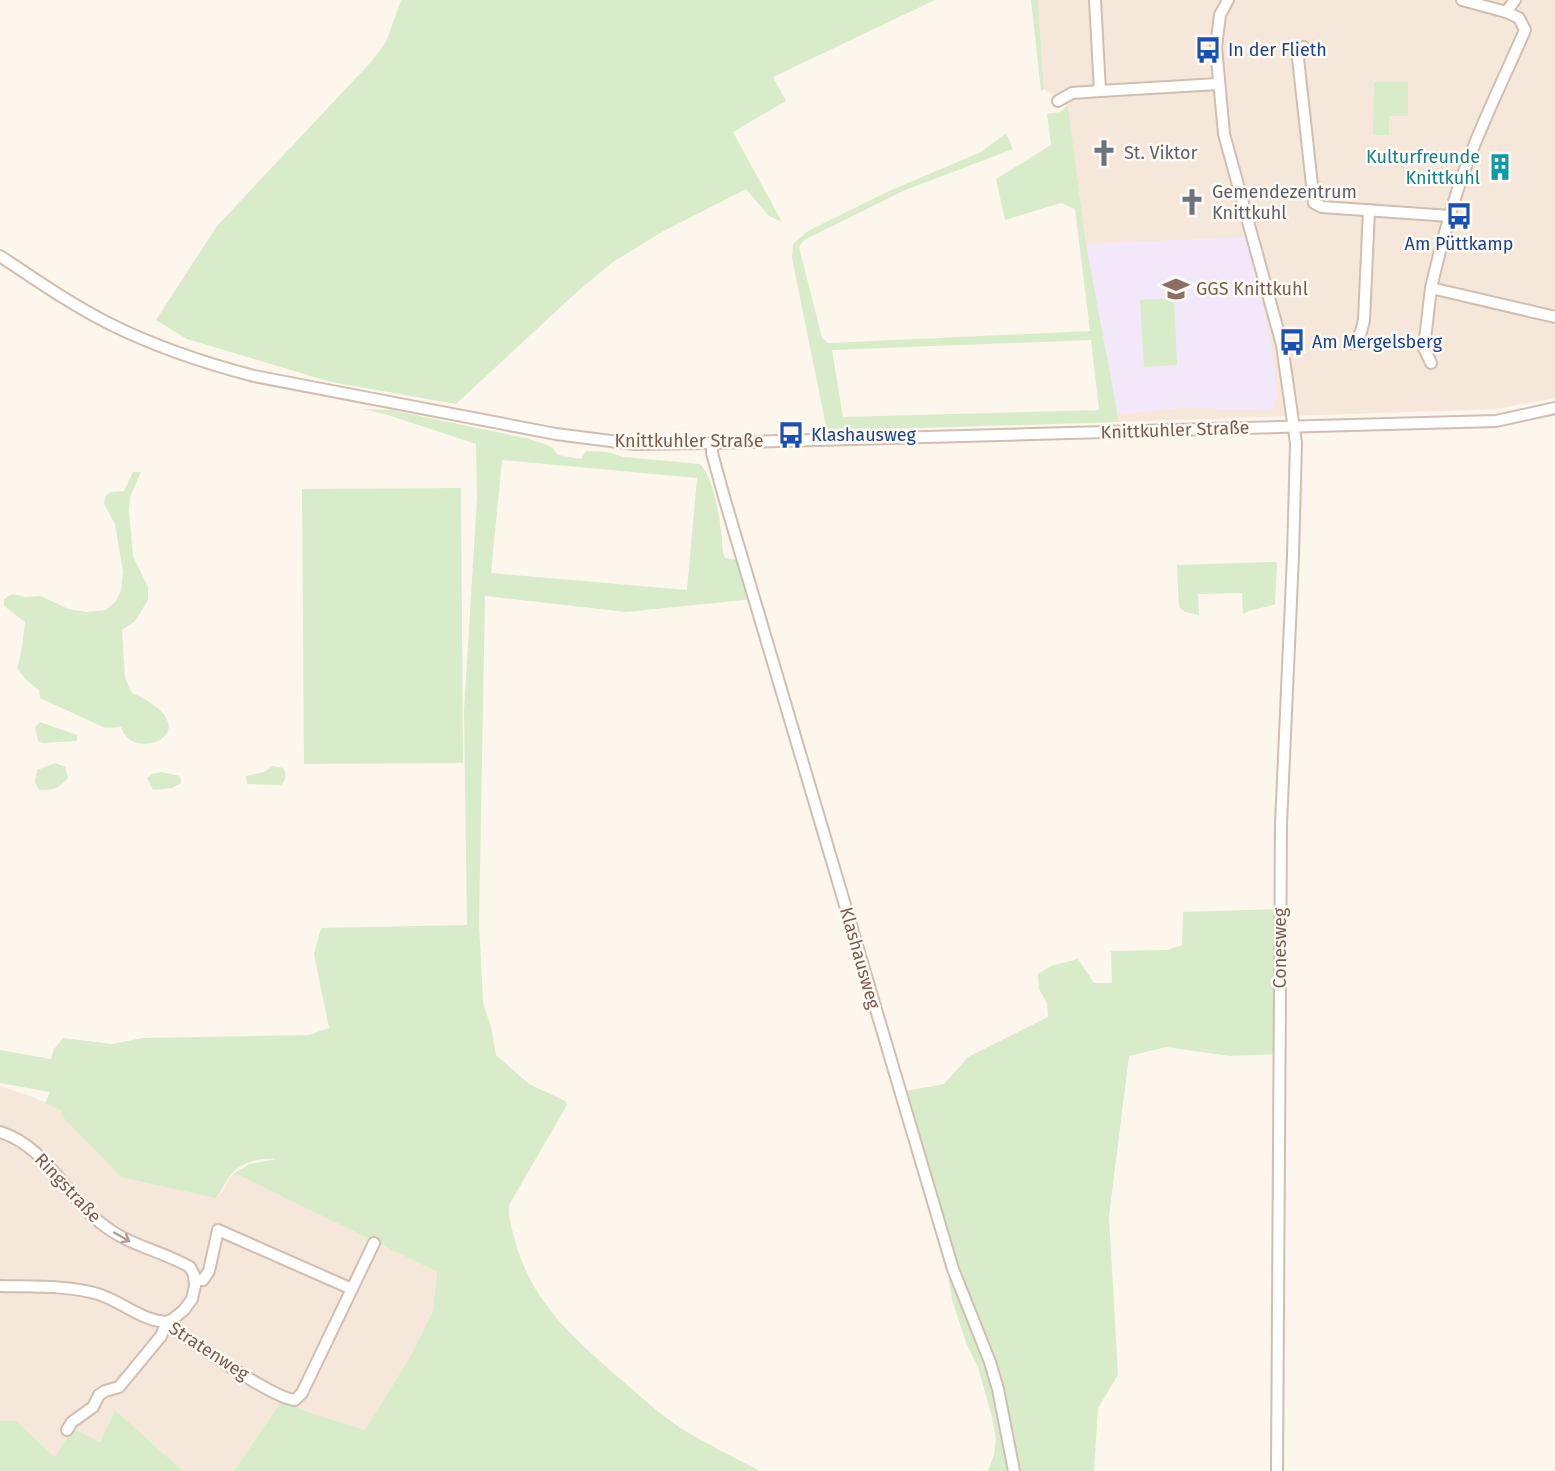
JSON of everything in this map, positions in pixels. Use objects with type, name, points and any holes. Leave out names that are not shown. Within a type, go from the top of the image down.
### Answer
[{"type":"street","points":[[1095,0],[1100,91]]},
{"type":"street","points":[[1431,363],[1424,348],[1431,288],[1450,216],[1476,142],[1525,30],[1519,18],[1506,12],[1462,0]]},
{"type":"street","points":[[1506,12],[1515,0]]},
{"type":"street","points":[[1222,3],[1217,32],[1218,84],[1224,134],[1282,345],[1294,425]]},
{"type":"street","points":[[1304,47],[1298,58],[1314,203],[1322,207],[1450,216]]},
{"type":"street","points":[[1058,101],[1072,93],[1218,84]]},
{"type":"street","points":[[1354,344],[1361,332],[1364,320],[1369,210]]},
{"type":"street","name":"Knittkuhler Straße","points":[[0,256],[70,302],[110,324],[165,349],[220,367],[254,376],[556,434],[634,444],[1496,421],[1555,408]]},
{"type":"street","points":[[1431,288],[1555,317]]},
{"type":"street","name":"Conesweg","points":[[1277,1471],[1281,824],[1293,556],[1294,425]]},
{"type":"street","name":"Klashausweg","points":[[712,443],[712,453],[724,497],[909,1126],[953,1269],[990,1362],[998,1389],[1014,1471]]},
{"type":"street","name":"Ringstraße","points":[[0,1132],[15,1136],[26,1144],[83,1207],[104,1226],[126,1241],[190,1267],[195,1280]]},
{"type":"street","points":[[67,1430],[72,1422],[93,1407],[99,1395],[119,1387],[161,1336],[167,1322],[178,1316],[192,1299],[195,1280],[202,1280],[209,1270],[218,1230],[352,1289]]},
{"type":"street","name":"Stratenweg","points":[[0,1286],[89,1292],[105,1297],[152,1320],[167,1322],[174,1329],[268,1389],[284,1398],[295,1400],[302,1393],[374,1243]]},
{"type":"shaded area","points":[[1038,0],[1555,0],[1555,398],[1497,409],[1119,422],[1086,244],[1068,106],[1044,89]]},
{"type":"shaded area","name":"GGS Knittkuhl","points":[[1247,237],[1269,333],[1275,371],[1277,398],[1272,410],[1185,408],[1117,414],[1086,244]]},
{"type":"shaded area","points":[[0,1086],[62,1110],[216,1198],[234,1173],[437,1272],[433,1310],[410,1357],[365,1430],[308,1412],[282,1400],[234,1471],[183,1471],[115,1410],[100,1442],[55,1457],[16,1421],[0,1421]]},
{"type":"green space","points":[[401,0],[935,0],[773,77],[786,101],[733,132],[782,222],[769,216],[746,189],[660,233],[613,262],[579,290],[456,404],[331,382],[187,339],[156,320],[217,226],[370,63],[386,42]]},
{"type":"green space","points":[[1031,0],[1038,0],[1044,89],[1041,91]]},
{"type":"green space","points":[[1374,82],[1408,82],[1408,116],[1389,116],[1389,135],[1373,135]]},
{"type":"green space","points":[[1068,105],[1086,244],[1119,422],[827,431],[792,258],[793,244],[808,231],[889,191],[981,152],[1006,133],[1013,149],[903,191],[804,240],[799,247],[822,338],[829,343],[1090,331],[1075,209],[1061,203],[1005,220],[996,179],[1051,145],[1047,114],[1060,112]],"holes":[[[1091,340],[1099,410],[843,417],[832,350]]]},
{"type":"green space","points":[[1174,298],[1177,365],[1144,367],[1140,300]]},
{"type":"green space","points":[[364,409],[391,410],[530,439],[552,447],[558,455],[581,459],[586,451],[700,464],[705,470],[715,496],[725,558],[741,560],[754,599],[626,612],[485,596],[479,923],[483,1002],[492,1031],[496,1055],[529,1084],[565,1101],[567,1105],[509,1205],[509,1217],[514,1237],[532,1282],[544,1301],[573,1336],[655,1409],[687,1432],[760,1471],[234,1471],[282,1400],[308,1412],[365,1430],[410,1357],[433,1310],[437,1272],[234,1173],[250,1164],[276,1159],[256,1160],[238,1168],[228,1178],[216,1198],[121,1177],[61,1115],[61,1110],[45,1103],[50,1092],[0,1083],[0,1050],[51,1059],[54,1049],[63,1038],[112,1044],[143,1038],[309,1035],[329,1028],[314,954],[321,928],[467,925],[464,710],[477,498],[476,444]],"holes":[[[502,460],[697,478],[687,590],[491,573]]]},
{"type":"green space","points":[[133,472],[141,472],[130,497],[133,556],[148,587],[148,600],[135,621],[122,630],[125,678],[132,693],[156,707],[167,719],[168,730],[162,738],[152,743],[139,743],[128,738],[121,727],[105,728],[40,698],[39,690],[26,680],[17,668],[25,622],[4,606],[4,599],[13,594],[25,597],[41,596],[68,609],[87,612],[106,610],[115,602],[121,591],[123,572],[115,524],[104,504],[106,495],[111,492],[124,491]]},
{"type":"green space","points":[[461,488],[463,763],[304,764],[302,489]]},
{"type":"green space","points":[[1276,562],[1275,604],[1243,614],[1242,593],[1198,594],[1199,615],[1185,612],[1179,607],[1177,565]]},
{"type":"green space","points":[[40,722],[77,735],[77,741],[43,743],[38,741],[35,727]]},
{"type":"green space","points":[[55,763],[65,767],[68,778],[55,788],[39,790],[35,782],[37,770]]},
{"type":"green space","points":[[273,766],[284,770],[286,775],[281,785],[247,784],[246,776],[264,772]]},
{"type":"green space","points":[[162,772],[180,776],[181,783],[172,788],[153,790],[147,778],[152,774]]},
{"type":"green space","points":[[1276,909],[1275,1054],[1230,1056],[1166,1047],[1129,1056],[1109,1216],[1118,1375],[1098,1408],[1094,1471],[1014,1471],[999,1389],[953,1268],[901,1092],[944,1084],[968,1057],[1048,1017],[1047,1003],[1039,989],[1038,974],[1051,966],[1078,959],[1094,983],[1112,983],[1111,951],[1167,950],[1182,945],[1183,912]]},
{"type":"green space","points":[[946,1263],[989,1362],[1012,1471],[988,1471],[994,1455],[996,1439],[992,1417],[978,1367],[967,1345],[952,1300]]},
{"type":"green space","points":[[115,1410],[183,1471],[0,1471],[0,1421],[16,1421],[55,1457],[73,1429],[100,1442]]},
{"type":"place","name":"In der Flieth","points":[[1208,50]]},
{"type":"place","name":"St. Viktor","points":[[1104,153]]},
{"type":"place","name":"Kulturfreunde Knittkuhl","points":[[1500,167]]},
{"type":"place","name":"Gemendezentrum Knittkuhl","points":[[1192,202]]},
{"type":"place","name":"Am Püttkamp","points":[[1459,216]]},
{"type":"place","name":"GGS Knittkuhl","points":[[1176,289]]},
{"type":"place","name":"Am Mergelsberg","points":[[1292,342]]},
{"type":"place","name":"Klashausweg","points":[[791,435]]}]
